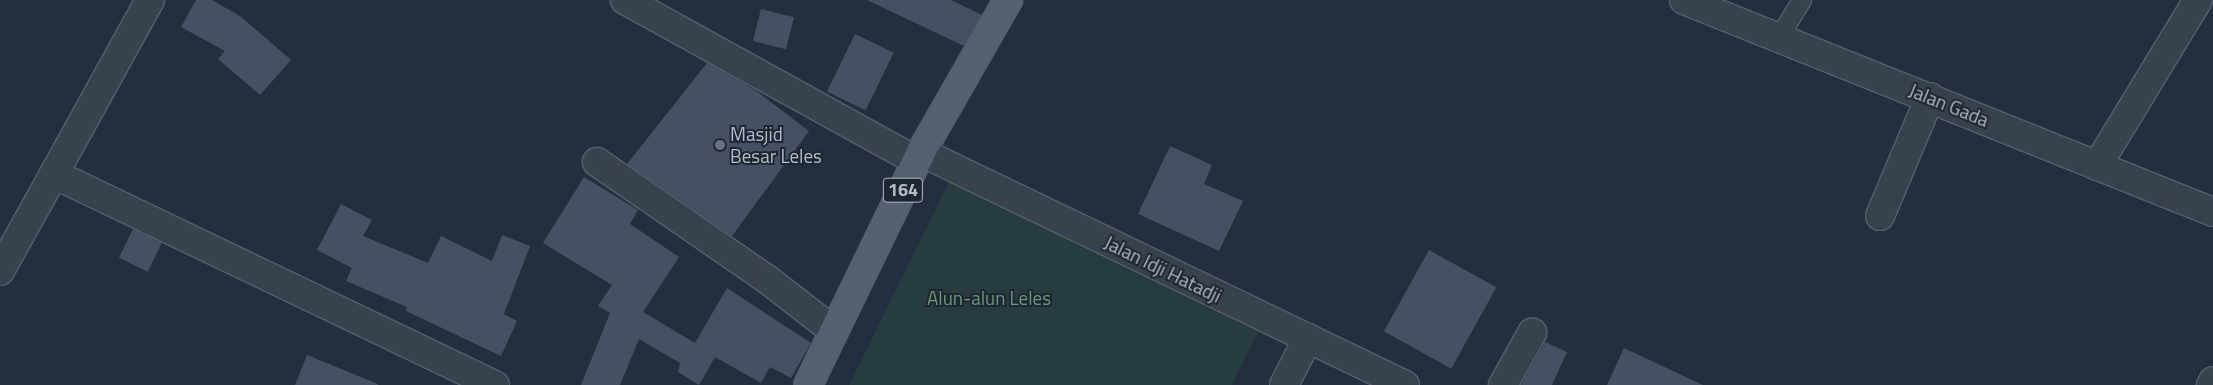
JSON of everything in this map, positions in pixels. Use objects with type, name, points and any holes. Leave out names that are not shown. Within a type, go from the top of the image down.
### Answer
[{"type":"main road","name":"164","points":[[808,385],[919,156],[1008,0]]},
{"type":"street","points":[[0,271],[150,0]]},
{"type":"street","name":"Jalan Idji Hatadji","points":[[625,0],[919,156],[1405,385]]},
{"type":"street","name":"Jalan Gada","points":[[1684,0],[2213,212]]},
{"type":"street","points":[[2097,166],[2198,0]]},
{"type":"street","points":[[1880,216],[1930,97]]},
{"type":"street","points":[[597,162],[768,280],[834,331]]},
{"type":"street","points":[[54,174],[495,385]]},
{"type":"street","points":[[1504,385],[1532,333]]},
{"type":"street","points":[[1284,385],[1308,338]]},
{"type":"street","points":[[2211,385],[2213,381]]},
{"type":"lane","points":[[1779,38],[1802,0]]},
{"type":"green space","name":"Alun-alun Leles","points":[[949,182],[1258,332],[1232,385],[849,385]]},
{"type":"building","points":[[196,0],[212,0],[240,16],[291,60],[260,95],[218,59],[225,51],[181,27]]},
{"type":"building","points":[[867,0],[951,0],[982,15],[964,46]]},
{"type":"building","points":[[761,9],[794,17],[786,49],[753,41]]},
{"type":"building","points":[[855,34],[894,53],[866,110],[827,92]]},
{"type":"building","name":"Masjid Besar Leles","points":[[707,63],[755,90],[809,131],[732,236],[627,164]]},
{"type":"building","points":[[1170,146],[1212,165],[1204,184],[1243,201],[1219,251],[1138,214]]},
{"type":"building","points":[[584,177],[638,210],[630,224],[679,257],[643,312],[695,343],[727,288],[811,343],[791,378],[770,367],[761,383],[715,357],[699,385],[678,372],[680,363],[639,339],[620,385],[581,385],[610,313],[598,306],[612,285],[543,243]]},
{"type":"building","points":[[341,204],[372,220],[363,236],[428,263],[441,236],[492,261],[502,235],[530,246],[504,314],[517,321],[501,356],[406,311],[407,307],[346,281],[352,268],[317,250]]},
{"type":"building","points":[[133,229],[162,243],[148,272],[119,258]]},
{"type":"building","points":[[1429,250],[1496,287],[1451,369],[1384,331]]},
{"type":"building","points":[[1545,342],[1567,352],[1552,385],[1521,385]]},
{"type":"building","points":[[1624,348],[1703,385],[1607,385]]},
{"type":"building","points":[[307,355],[378,384],[378,385],[295,385]]},
{"type":"place","name":"Masjid Besar Leles","points":[[720,145]]}]
